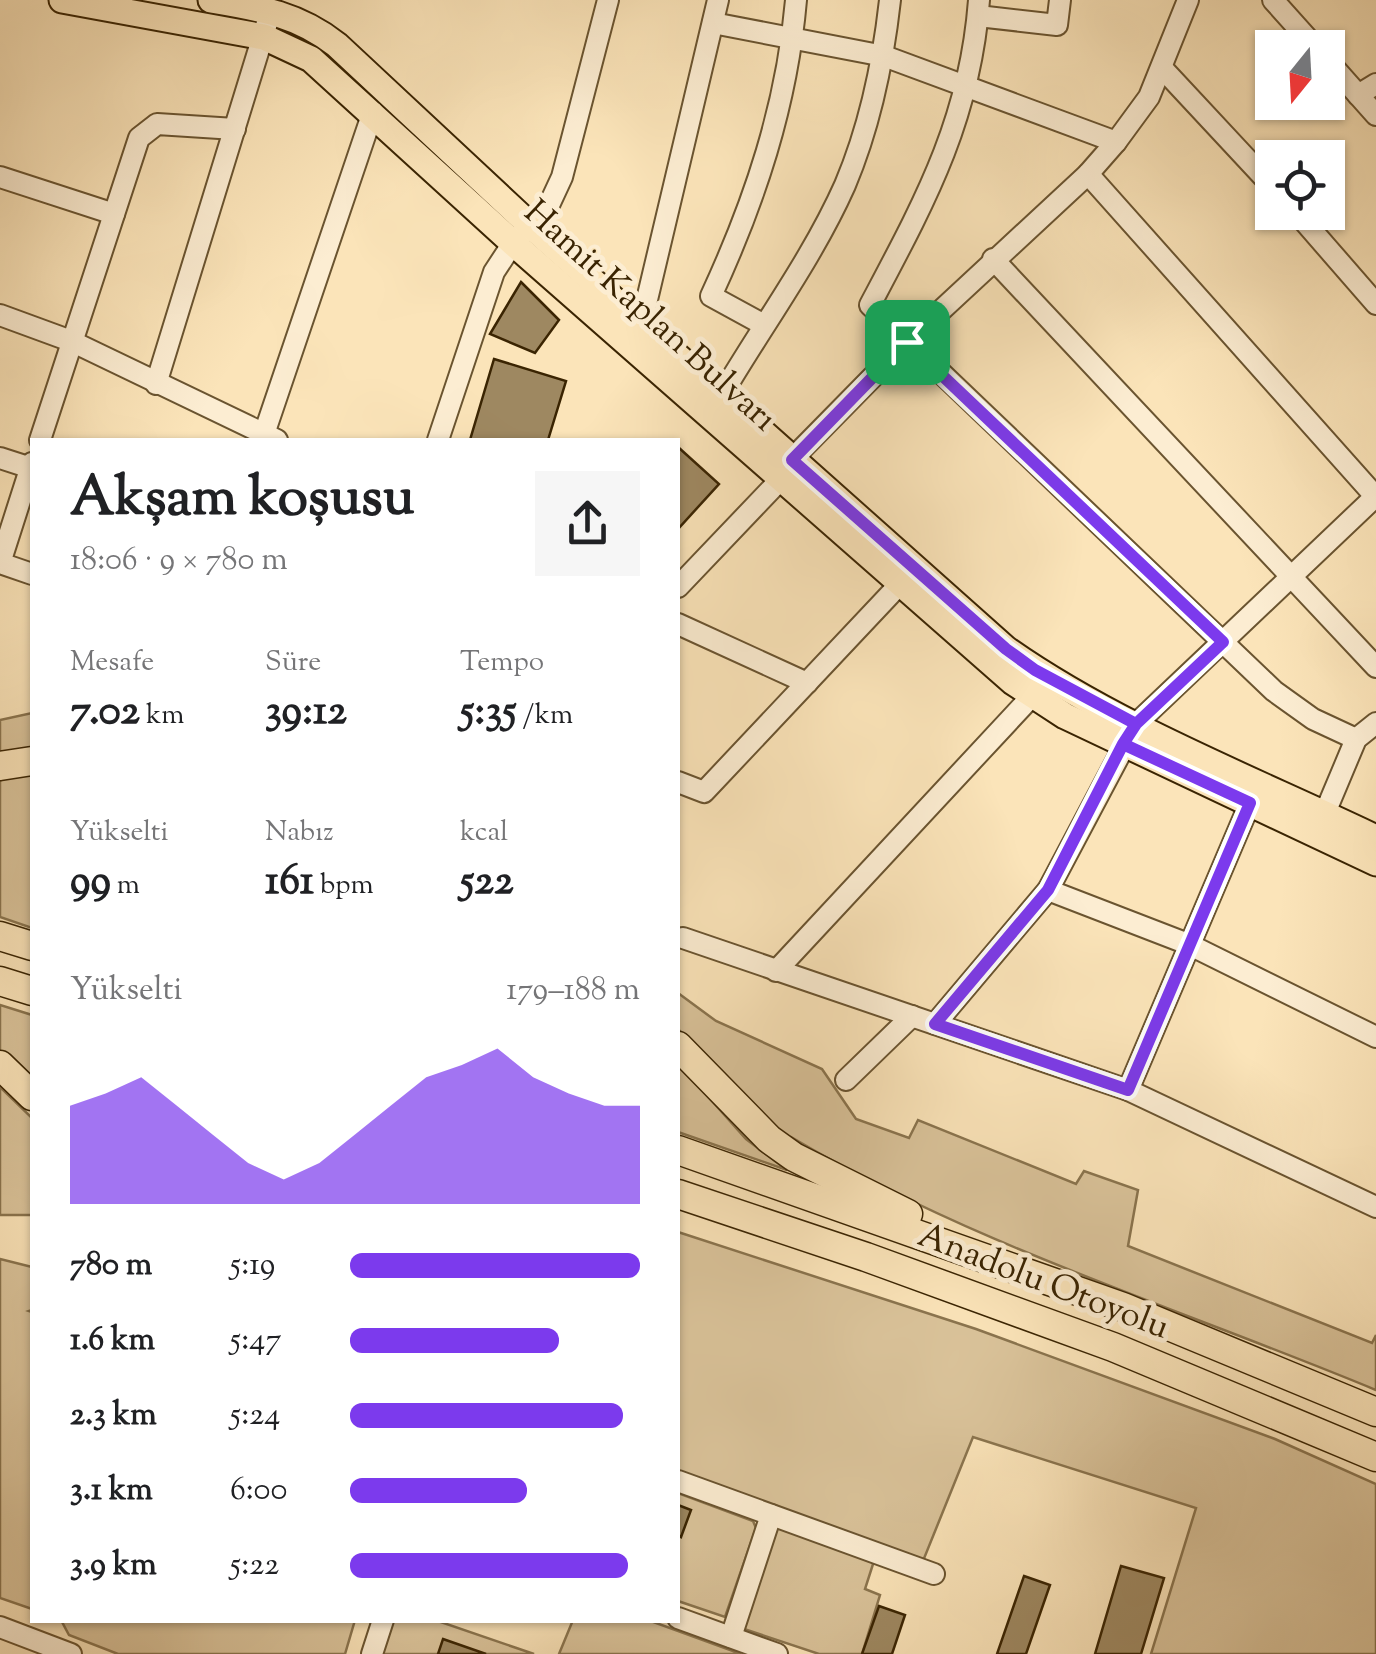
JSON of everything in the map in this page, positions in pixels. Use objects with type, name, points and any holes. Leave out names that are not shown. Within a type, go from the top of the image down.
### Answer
[{"type":"highway","points":[[0,766],[30,761]]},
{"type":"highway","points":[[0,936],[30,945]]},
{"type":"highway","points":[[0,981],[30,990]]},
{"type":"highway","points":[[680,1048],[740,1113],[794,1157],[1032,1274]]},
{"type":"highway","points":[[0,1065],[30,1094]]},
{"type":"highway","name":"Anadolu Otoyolu","points":[[680,1151],[1032,1274],[1376,1412]]},
{"type":"highway","name":"Anadolu Otoyolu","points":[[680,1195],[1113,1347],[1376,1457]]},
{"type":"highway","points":[[680,1213],[866,1257]]},
{"type":"main road","name":"Hamit Kaplan Bulvarı","points":[[62,0],[264,37],[312,59],[522,235],[786,470],[1006,649],[1130,734],[1250,803],[1376,838]]},
{"type":"main road","name":"Hamit Kaplan Bulvarı","points":[[218,0],[271,5],[337,45],[522,235],[640,325],[721,396],[786,470],[899,585],[1032,696],[1130,734],[1320,823],[1376,862]]},
{"type":"street","points":[[214,28],[218,0]]},
{"type":"street","points":[[439,438],[494,272],[549,204],[562,176],[608,0]]},
{"type":"street","points":[[640,325],[718,0]]},
{"type":"street","points":[[764,325],[711,296],[762,176],[793,39],[796,0]]},
{"type":"street","points":[[721,396],[843,189],[864,133],[884,56],[890,0]]},
{"type":"street","points":[[1060,0],[1056,25],[979,8],[969,84],[932,188],[870,305],[1295,707],[1356,739]]},
{"type":"street","points":[[680,585],[907,342],[1088,174],[1116,142],[1163,69],[1188,0]]},
{"type":"street","points":[[1274,0],[1300,30]]},
{"type":"street","points":[[156,384],[271,5]]},
{"type":"street","points":[[713,23],[884,56],[969,84],[1116,142]]},
{"type":"street","points":[[1163,69],[1255,168]]},
{"type":"street","points":[[1345,73],[1367,89],[1376,115]]},
{"type":"street","points":[[0,315],[70,341],[268,438],[373,112]]},
{"type":"street","points":[[41,438],[139,138],[148,128],[172,123],[235,129]]},
{"type":"street","points":[[935,1024],[1048,890],[1130,734],[1376,497],[1088,174]]},
{"type":"street","points":[[0,177],[114,214]]},
{"type":"street","points":[[1312,230],[1376,304]]},
{"type":"street","points":[[993,259],[1376,667]]},
{"type":"street","points":[[0,458],[30,466]]},
{"type":"street","points":[[30,472],[0,563],[30,573]]},
{"type":"street","points":[[680,783],[704,792],[899,585]]},
{"type":"street","points":[[680,625],[806,684]]},
{"type":"street","points":[[776,971],[1032,696]]},
{"type":"street","points":[[1320,823],[1356,739],[1376,723]]},
{"type":"street","points":[[1128,1090],[1250,803]]},
{"type":"street","points":[[1048,890],[1188,944],[1376,1037]]},
{"type":"street","points":[[683,938],[1128,1090],[1376,1207]]},
{"type":"street","points":[[846,1080],[912,1016]]},
{"type":"street","points":[[680,1482],[934,1574]]},
{"type":"street","points":[[731,1637],[770,1514]]},
{"type":"street","points":[[680,1619],[776,1654]]},
{"type":"street","points":[[372,1654],[382,1623]]},
{"type":"street","points":[[0,1627],[71,1654]]},
{"type":"shaded area","points":[[30,713],[30,752],[0,757],[0,720]]},
{"type":"shaded area","points":[[30,773],[30,927],[0,917],[0,779]]},
{"type":"shaded area","points":[[680,994],[716,1021],[822,1069],[856,1119],[909,1138],[918,1120],[1076,1184],[1084,1171],[1138,1190],[1128,1246],[1372,1343],[1376,1335],[1376,1390],[1005,1243],[860,1176],[791,1137],[787,1141],[680,1031]]},
{"type":"shaded area","points":[[0,1005],[30,1014],[30,1082],[0,1053]]},
{"type":"shaded area","points":[[680,1065],[746,1139],[787,1170],[680,1133]]},
{"type":"shaded area","points":[[0,1087],[30,1116],[30,1215],[0,1215]]},
{"type":"shaded area","points":[[680,1233],[976,1329],[1275,1439],[1376,1484],[1376,1654],[1151,1654],[1196,1508],[973,1437],[923,1561],[680,1473]]},
{"type":"shaded area","points":[[0,1259],[30,1266],[30,1608],[0,1598]]},
{"type":"shaded area","points":[[680,1494],[753,1521],[756,1528],[725,1617],[680,1602]]},
{"type":"shaded area","points":[[777,1526],[874,1561],[865,1589],[880,1595],[862,1654],[819,1654],[744,1629]]},
{"type":"shaded area","points":[[63,1623],[354,1623],[345,1654],[118,1654],[69,1635]]},
{"type":"shaded area","points":[[390,1623],[444,1623],[534,1654],[380,1654]]},
{"type":"shaded area","points":[[572,1623],[656,1623],[741,1654],[559,1654]]},
{"type":"building","points":[[521,282],[559,320],[535,353],[490,334]]},
{"type":"building","points":[[494,359],[566,381],[549,438],[471,438]]},
{"type":"building","points":[[680,449],[719,484],[680,527]]},
{"type":"building","points":[[680,1506],[691,1510],[680,1536]]},
{"type":"building","points":[[1121,1566],[1164,1578],[1141,1654],[1095,1654]]},
{"type":"building","points":[[1024,1576],[1050,1585],[1026,1654],[997,1654]]},
{"type":"building","points":[[879,1606],[905,1615],[892,1654],[862,1654]]},
{"type":"building","points":[[443,1639],[486,1654],[438,1654]]},
{"type":"route","points":[[907,342],[792,460],[1006,649],[1035,670],[1136,724],[1123,744],[1048,890],[935,1024],[1128,1090],[1250,803],[1123,744],[1136,724],[1223,642],[907,342]]}]
